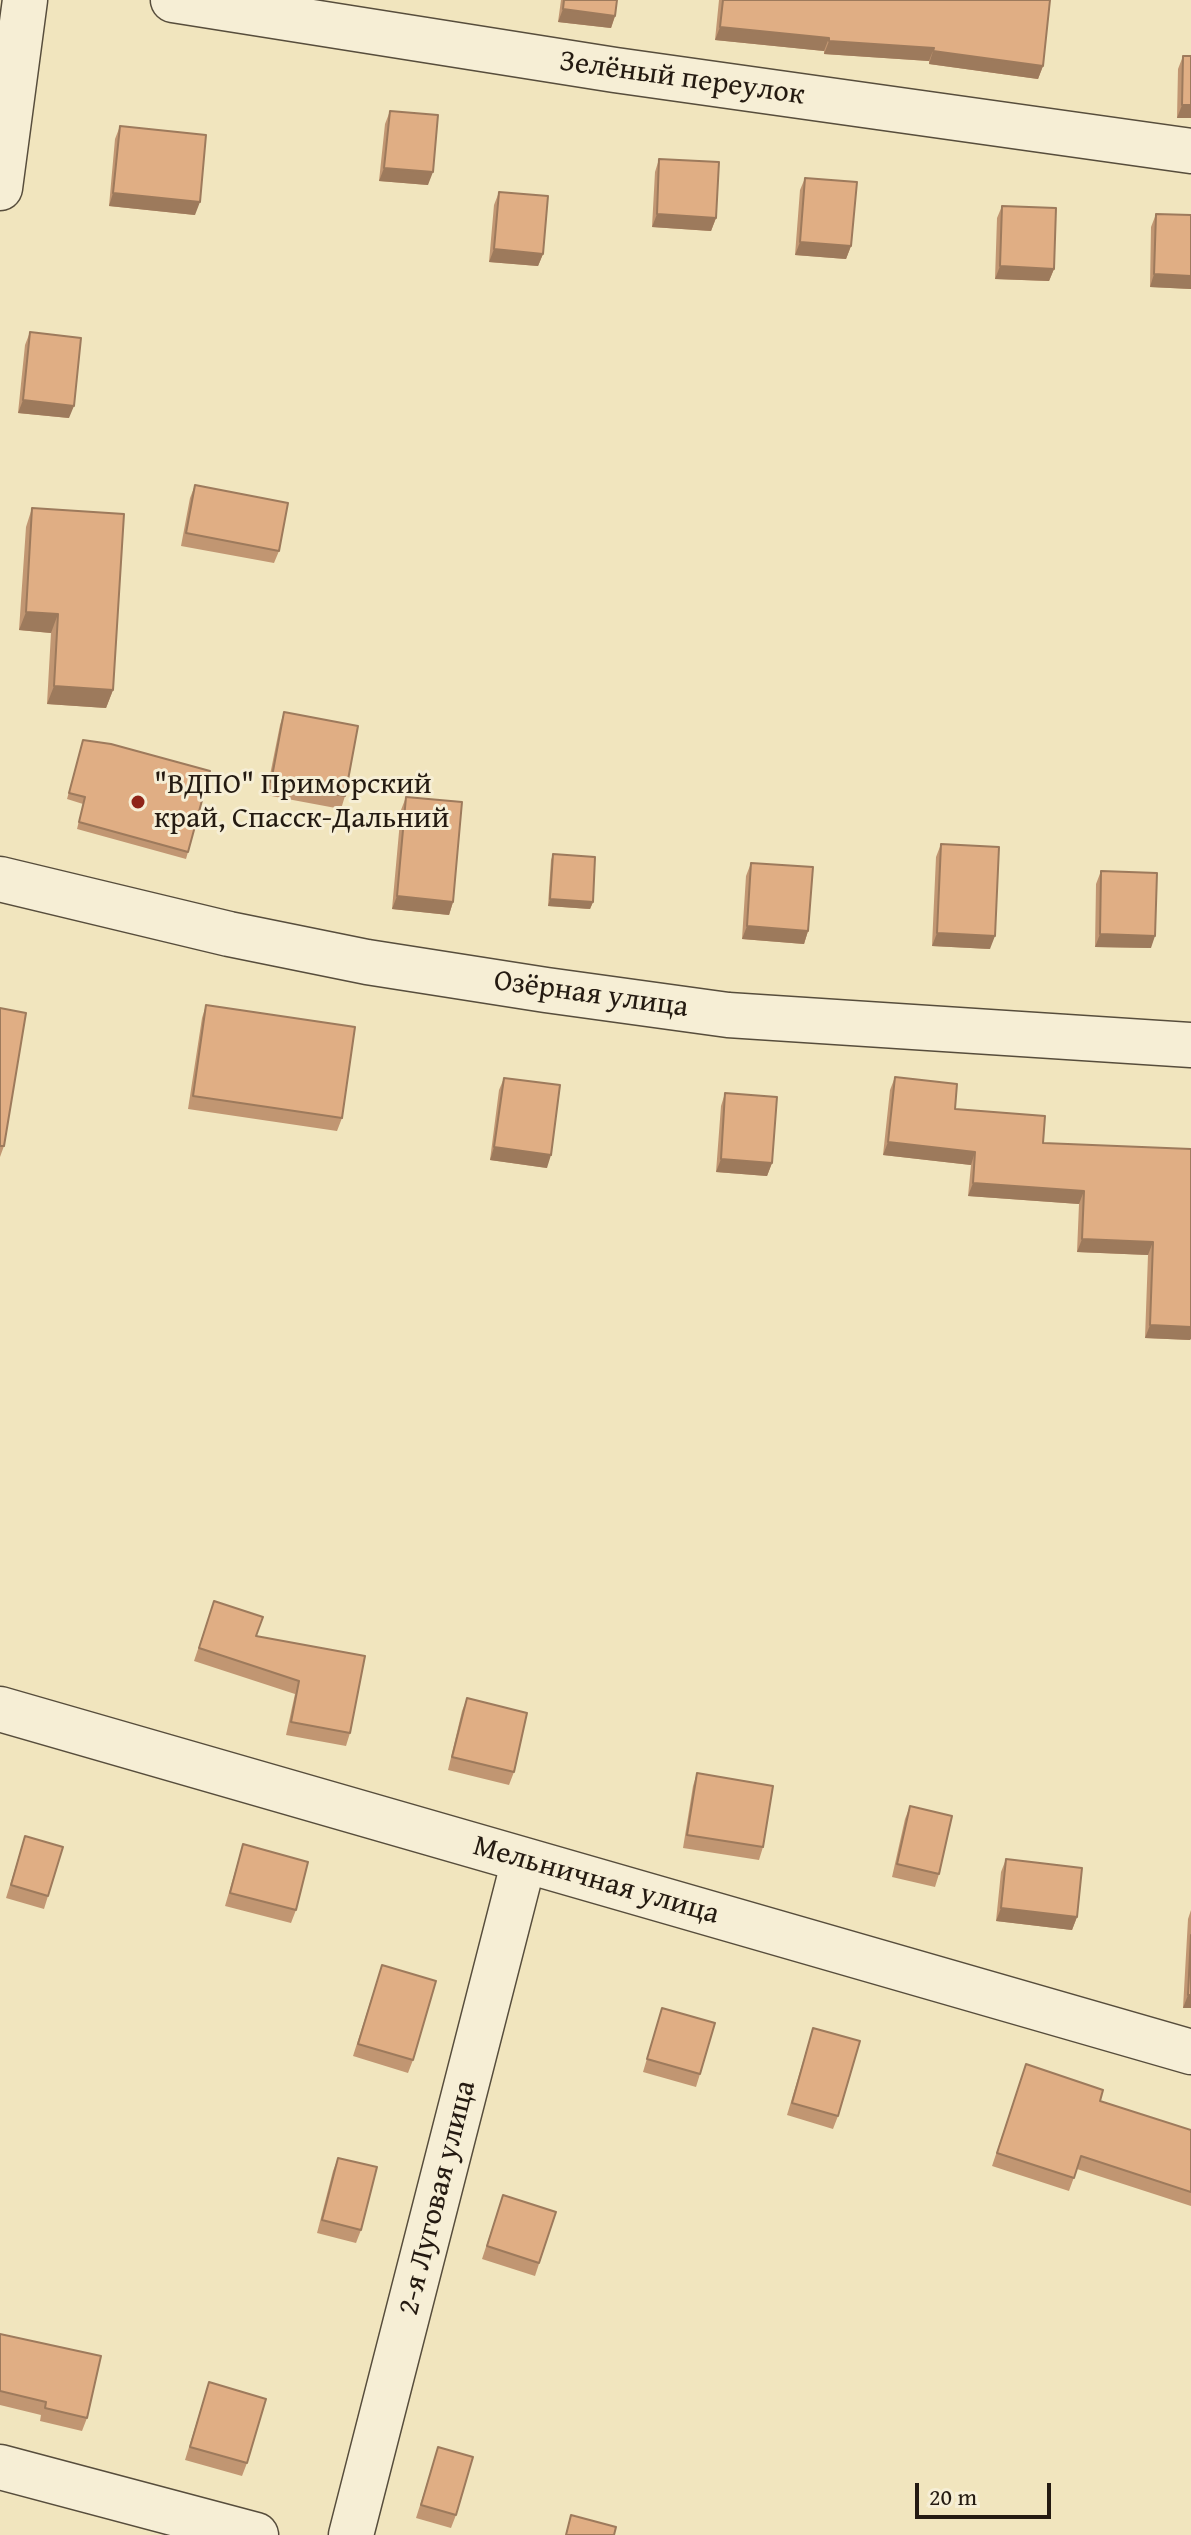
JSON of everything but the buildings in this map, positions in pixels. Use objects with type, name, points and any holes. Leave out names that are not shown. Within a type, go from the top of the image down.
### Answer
[{"type":"street","points":[[0,188],[25,0]]},
{"type":"street","name":"Зелёный переулок","points":[[173,0],[615,70],[1191,151]]},
{"type":"street","name":"Озёрная улица","points":[[0,879],[229,934],[336,956],[561,992],[728,1015],[1191,1045]]},
{"type":"street","name":"Мельничная улица","points":[[0,1709],[1191,2052]]},
{"type":"street","name":"2-я Луговая улица","points":[[351,2535],[524,1860]]},
{"type":"street","points":[[0,2467],[256,2535]]},
{"type":"place","name":"\"ВДПО\" Приморский край, Спасск-Дальний","points":[[138,802]]}]
